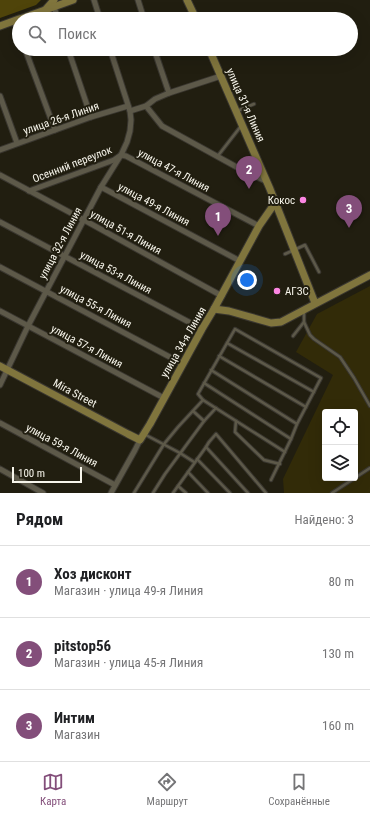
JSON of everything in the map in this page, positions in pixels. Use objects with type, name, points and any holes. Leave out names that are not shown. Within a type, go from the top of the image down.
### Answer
[{"type":"main road","points":[[40,12],[54,4],[73,0]]},
{"type":"main road","points":[[187,0],[193,12]]},
{"type":"main road","points":[[0,26],[12,22]]},
{"type":"main road","name":"улица 31-я Линия","points":[[212,56],[237,111],[315,303]]},
{"type":"main road","name":"улица 34-я Линия","points":[[142,437],[222,296],[240,261],[275,203]]},
{"type":"main road","points":[[214,309],[229,310],[271,323],[281,322],[303,309],[370,275]]},
{"type":"main road","name":"Mira Street","points":[[0,366],[128,434],[142,437]]},
{"type":"street","points":[[94,0],[98,12]]},
{"type":"street","points":[[138,0],[142,12]]},
{"type":"street","points":[[28,56],[55,130]]},
{"type":"street","points":[[70,56],[91,117]]},
{"type":"street","name":"улица 32-я Линия","points":[[0,385],[46,291],[101,187],[121,155],[127,142],[131,120],[129,108],[112,56]]},
{"type":"street","points":[[156,56],[169,93]]},
{"type":"street","name":"улица 26-я Линия","points":[[0,150],[91,117],[129,108],[146,106],[169,93],[221,76]]},
{"type":"street","points":[[0,96],[17,144]]},
{"type":"street","points":[[146,106],[162,126],[217,157],[266,181]]},
{"type":"street","name":"Осенний переулок","points":[[29,191],[114,160],[121,155]]},
{"type":"street","name":"улица 47-я Линия","points":[[121,155],[126,156],[260,226]]},
{"type":"street","name":"улица 51-я Линия","points":[[0,175],[222,296]]},
{"type":"street","name":"улица 49-я Линия","points":[[101,187],[240,261]]},
{"type":"street","name":"улица 53-я Линия","points":[[0,222],[202,329]]},
{"type":"street","name":"улица 55-я Линия","points":[[0,267],[183,364]]},
{"type":"street","name":"улица 57-я Линия","points":[[0,311],[164,398]]},
{"type":"street","name":"улица 59-я Линия","points":[[0,423],[115,485]]},
{"type":"street","name":"улица 34-я Линия","points":[[111,493],[142,437]]},
{"type":"street","points":[[0,469],[43,493]]},
{"type":"lane","points":[[237,111],[254,104]]},
{"type":"lane","points":[[217,157],[242,124]]},
{"type":"lane","points":[[285,254],[304,245],[319,272]]},
{"type":"lane","points":[[303,309],[305,314],[304,322],[307,330],[314,339],[340,357],[370,406]]},
{"type":"lane","points":[[293,336],[304,322]]},
{"type":"lane","points":[[271,480],[280,464],[297,424],[320,378],[235,329],[198,394],[203,400],[285,452]]},
{"type":"lane","points":[[227,343],[314,392]]},
{"type":"lane","points":[[219,356],[306,407]]},
{"type":"lane","points":[[211,370],[297,424]]},
{"type":"lane","points":[[204,383],[291,439]]},
{"type":"lane","points":[[134,493],[164,444],[203,400]]},
{"type":"lane","points":[[153,493],[180,453],[204,421],[216,408]]},
{"type":"lane","points":[[193,410],[204,421]]},
{"type":"lane","points":[[236,421],[235,432],[264,460],[280,464]]},
{"type":"lane","points":[[173,493],[194,462],[216,434],[266,493]]},
{"type":"lane","points":[[142,437],[164,444],[194,462]]},
{"type":"lane","points":[[206,447],[248,493]]},
{"type":"lane","points":[[197,459],[230,493]]},
{"type":"lane","points":[[332,493],[370,468]]},
{"type":"lane","points":[[188,472],[208,493]]},
{"type":"lane","points":[[178,486],[186,493]]},
{"type":"shaded area","points":[[0,0],[41,0],[36,5],[17,12],[12,12],[12,14],[0,18]]},
{"type":"shaded area","points":[[370,286],[370,493],[284,493],[283,479],[333,375],[296,352],[317,314]]},
{"type":"place","name":"pitstop56","points":[[249,189]]},
{"type":"place","name":"Кокос","points":[[303,200]]},
{"type":"place","name":"Интим","points":[[349,228]]},
{"type":"place","name":"Хоз дисконт","points":[[218,236]]},
{"type":"place","name":"АГЗС","points":[[277,291]]}]
